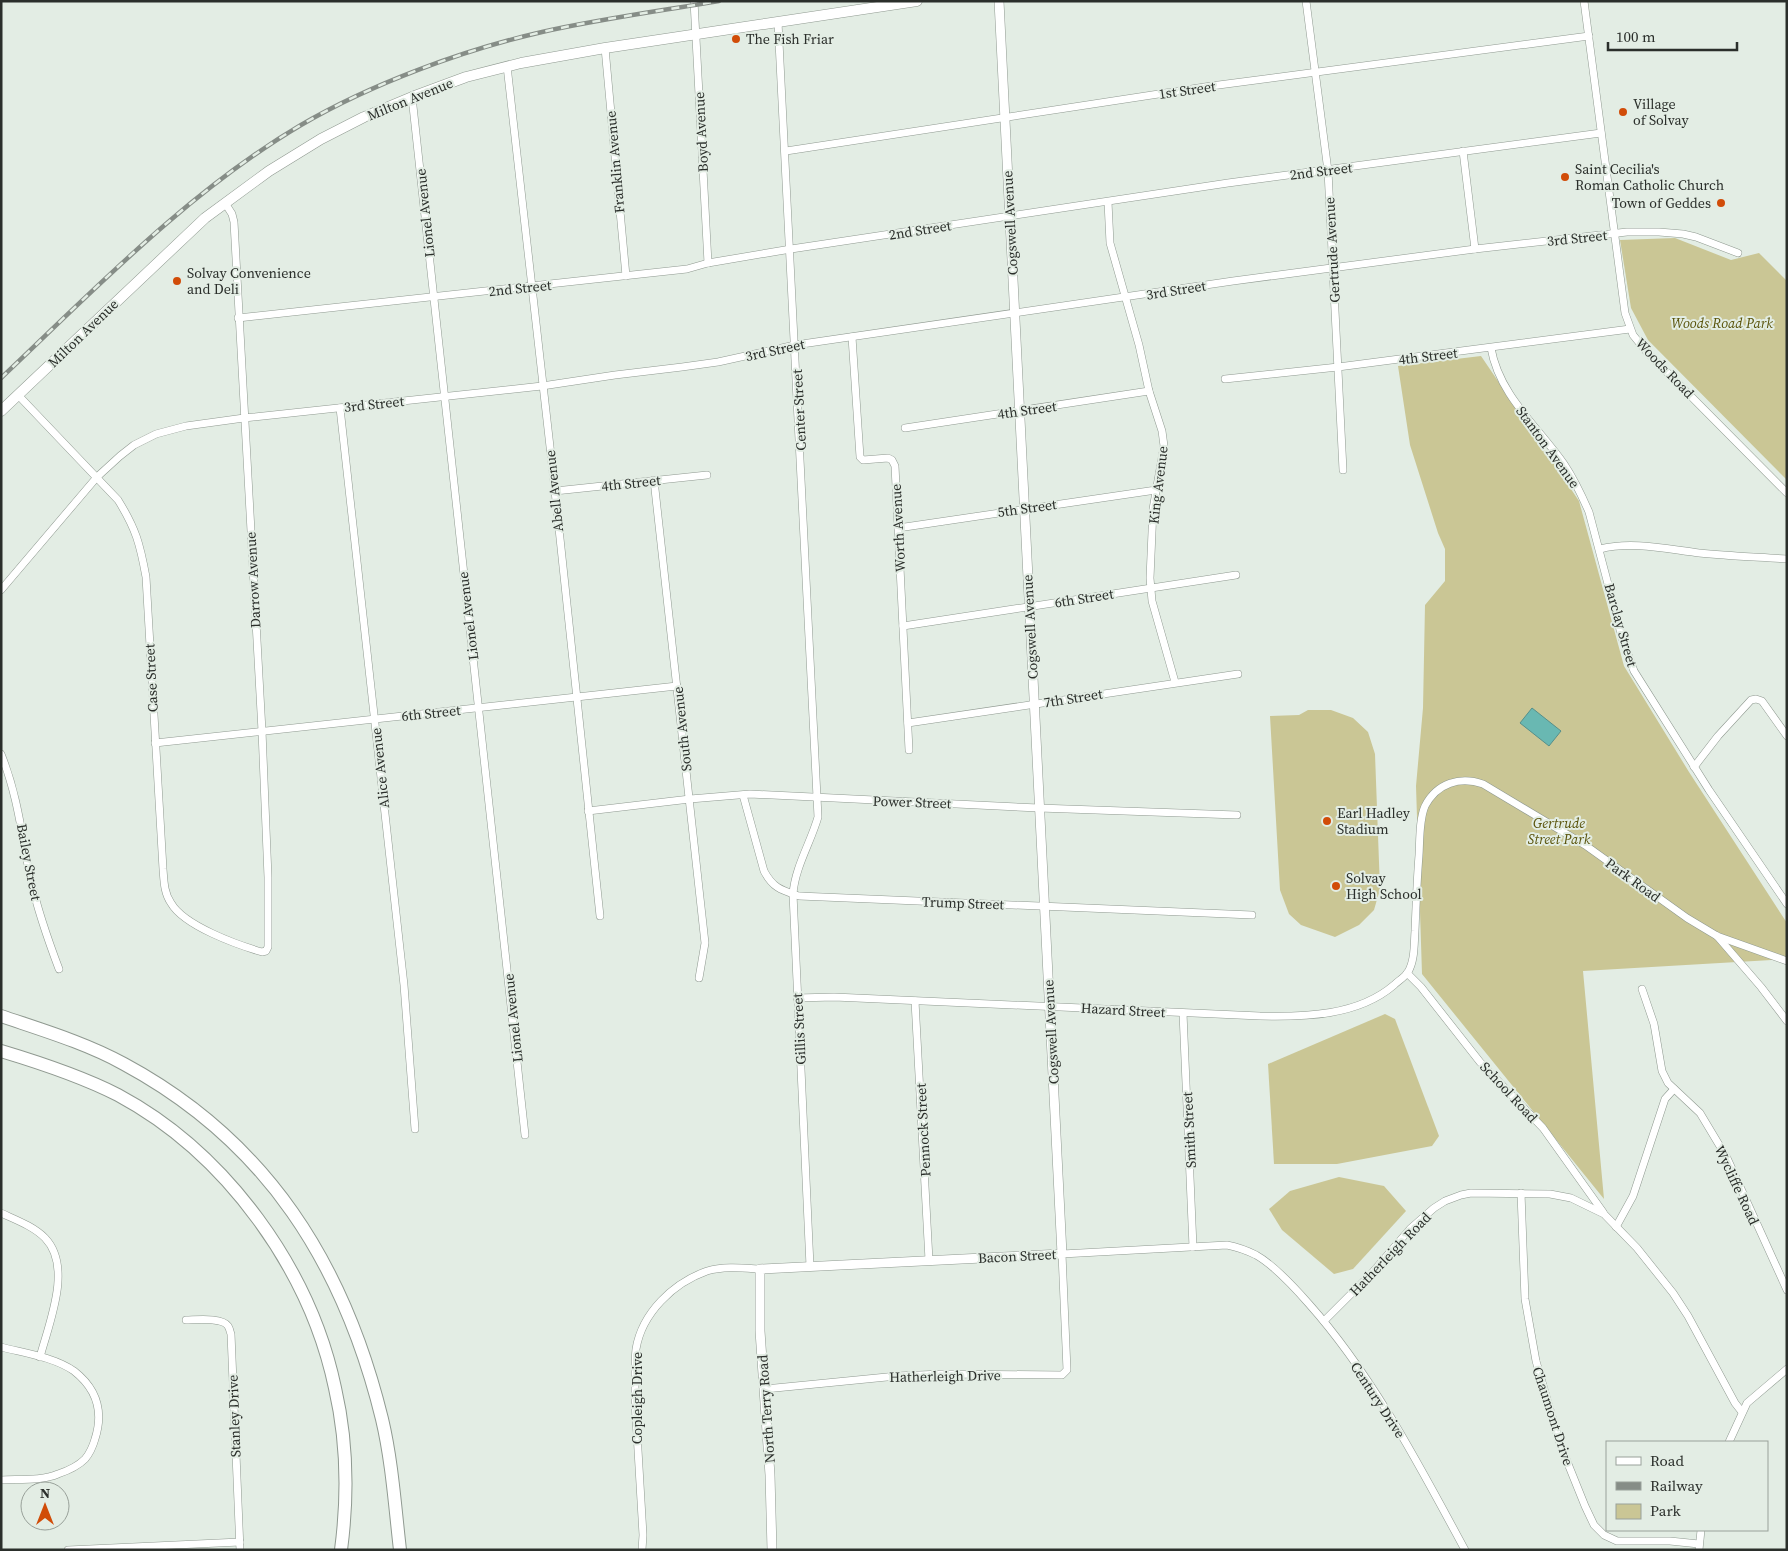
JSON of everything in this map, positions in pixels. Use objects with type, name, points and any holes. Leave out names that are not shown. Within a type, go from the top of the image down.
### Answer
[{"type":"highway","points":[[1,1016],[83,1045],[123,1063],[160,1084],[192,1106],[222,1132],[250,1158],[272,1184],[314,1244],[336,1286],[361,1347],[382,1420],[400,1550]]},
{"type":"highway","points":[[1,1051],[55,1067],[95,1084],[120,1096],[160,1122],[184,1139],[225,1180],[277,1246],[298,1283],[318,1330],[335,1387],[346,1478],[341,1550]]},
{"type":"main road","name":"Milton Avenue","points":[[1,411],[205,218],[269,170],[320,139],[364,117],[412,97],[507,66],[605,48],[917,1]]},
{"type":"street","name":"Boyd Avenue","points":[[694,1],[708,263]]},
{"type":"street","name":"Cogswell Avenue","points":[[999,1],[1062,1254]]},
{"type":"street","name":"Gertrude Avenue","points":[[1306,1],[1328,170],[1343,470]]},
{"type":"street","name":"Woods Road","points":[[1584,1],[1625,313],[1630,329],[1646,351],[1787,493]]},
{"type":"street","name":"Center Street","points":[[778,22],[791,250],[817,798]]},
{"type":"street","name":"1st Street","points":[[786,152],[1201,88],[1589,36]]},
{"type":"street","name":"Franklin Avenue","points":[[605,48],[626,276]]},
{"type":"street","name":"Abell Avenue","points":[[507,66],[600,916]]},
{"type":"street","name":"Lionel Avenue","points":[[412,97],[525,1135]]},
{"type":"street","name":"2nd Street","points":[[238,318],[687,269],[708,263],[1228,183],[1601,133]]},
{"type":"street","points":[[1463,152],[1475,250]]},
{"type":"street","name":"King Avenue","points":[[1108,202],[1110,243],[1126,297],[1149,391],[1162,431],[1164,446],[1153,509],[1151,588],[1152,601],[1175,682]]},
{"type":"street","name":"Darrow Avenue","points":[[225,203],[232,214],[234,222],[262,731],[268,877],[268,947],[262,952],[258,951]]},
{"type":"street","name":"3rd Street","points":[[1,590],[97,477],[134,445],[156,434],[186,426],[542,386],[718,362],[795,345],[1233,281],[1614,234],[1659,232],[1683,234],[1738,253]]},
{"type":"street","name":"4th Street","points":[[1225,379],[1338,368],[1630,329]]},
{"type":"street","name":"Worth Avenue","points":[[852,337],[860,457],[863,460],[892,460],[895,466],[909,750]]},
{"type":"street","name":"Stanton Avenue","points":[[1491,348],[1494,365],[1505,387],[1564,465],[1580,492],[1589,512],[1600,549]]},
{"type":"street","name":"4th Street","points":[[905,428],[1149,391]]},
{"type":"street","name":"Case Street","points":[[18,394],[118,500],[130,520],[140,544],[146,577],[165,890],[177,911],[198,927],[258,951]]},
{"type":"street","name":"Alice Avenue","points":[[340,408],[404,985],[415,1129]]},
{"type":"street","name":"4th Street","points":[[555,491],[707,475]]},
{"type":"street","name":"South Avenue","points":[[654,480],[705,943],[699,978]]},
{"type":"street","name":"5th Street","points":[[898,528],[1156,490]]},
{"type":"street","points":[[1600,549],[1621,545],[1640,546],[1700,553],[1787,559]]},
{"type":"street","name":"Barclay Street","points":[[1600,549],[1623,641],[1634,671],[1694,767],[1787,904]]},
{"type":"street","name":"6th Street","points":[[903,626],[1236,575]]},
{"type":"street","name":"7th Street","points":[[908,723],[1238,674]]},
{"type":"street","name":"6th Street","points":[[155,743],[677,686]]},
{"type":"street","points":[[1694,767],[1718,736],[1751,700],[1762,701],[1787,736]]},
{"type":"street","name":"Bailey Street","points":[[1,754],[10,776],[21,822],[31,881],[45,932],[59,969]]},
{"type":"street","name":"Park Road","points":[[1407,973],[1414,949],[1420,839],[1425,807],[1433,794],[1446,784],[1464,780],[1483,784],[1585,845],[1687,918],[1717,936],[1787,961]]},
{"type":"street","name":"Power Street","points":[[588,811],[743,795],[1237,815]]},
{"type":"street","name":"Trump Street","points":[[743,795],[764,871],[770,882],[779,889],[793,894],[813,897],[1252,915]]},
{"type":"street","name":"Gillis Street","points":[[810,1266],[793,885],[818,817],[817,798]]},
{"type":"street","points":[[1717,936],[1761,987],[1787,1021]]},
{"type":"street","name":"Hazard Street","points":[[797,998],[834,997],[1290,1017],[1340,1011],[1384,993],[1407,973]]},
{"type":"street","name":"School Road","points":[[1407,973],[1421,987],[1480,1062],[1549,1135],[1604,1214]]},
{"type":"street","name":"Wycliffe Road","points":[[1642,989],[1654,1024],[1662,1071],[1668,1083],[1700,1113],[1726,1158],[1787,1290]]},
{"type":"street","name":"Pennock Street","points":[[915,1001],[929,1260]]},
{"type":"street","name":"Smith Street","points":[[1183,1013],[1193,1247]]},
{"type":"street","points":[[1616,1227],[1633,1196],[1665,1099],[1674,1089]]},
{"type":"street","name":"Hatherleigh Road","points":[[1324,1321],[1371,1274],[1410,1229],[1434,1208],[1453,1198],[1471,1193],[1521,1193],[1550,1194],[1571,1198],[1604,1214],[1637,1248],[1673,1292],[1742,1412]]},
{"type":"street","name":"Chaumont Drive","points":[[1521,1193],[1525,1299],[1536,1361],[1560,1444],[1594,1525],[1604,1535],[1617,1541],[1670,1541],[1699,1547]]},
{"type":"street","points":[[1,1213],[26,1224],[43,1236],[52,1246],[57,1261],[59,1276],[56,1295],[40,1357]]},
{"type":"street","name":"Bacon Street","points":[[760,1269],[1227,1246],[1240,1248],[1257,1256],[1269,1265]]},
{"type":"street","name":"Hatherleigh Drive","points":[[765,1389],[924,1374],[1062,1375],[1067,1370],[1062,1254]]},
{"type":"street","name":"Century Drive","points":[[1269,1265],[1296,1290],[1324,1321],[1374,1391],[1407,1445],[1465,1550]]},
{"type":"street","name":"Copleigh Drive","points":[[642,1550],[643,1535],[635,1407],[636,1350],[639,1335],[658,1304],[681,1284],[707,1271],[727,1267],[760,1269]]},
{"type":"street","name":"North Terry Road","points":[[760,1269],[760,1331],[765,1389],[772,1550]]},
{"type":"street","name":"Stanley Drive","points":[[186,1320],[223,1322],[228,1326],[231,1334],[240,1546]]},
{"type":"street","points":[[1,1347],[40,1357],[73,1370],[86,1381],[94,1395],[100,1413],[92,1448],[76,1466],[58,1475],[48,1477],[1,1480]]},
{"type":"street","points":[[1729,1441],[1747,1404],[1756,1394],[1787,1369]]},
{"type":"street","points":[[1699,1547],[1701,1531]]},
{"type":"street","points":[[68,1550],[240,1546]]},
{"type":"green space","name":"Woods Road Park","points":[[1675,238],[1731,260],[1759,253],[1787,281],[1787,480],[1648,340],[1631,308],[1620,240]]},
{"type":"green space","name":"Gertrude Street Park","points":[[1481,356],[1579,501],[1624,666],[1689,772],[1787,923],[1787,959],[1583,971],[1604,1199],[1422,974],[1416,786],[1423,708],[1425,605],[1445,581],[1445,549],[1438,533],[1410,445],[1398,366]]},
{"type":"green space","name":"Earl Hadley Stadium","points":[[1308,710],[1331,710],[1353,718],[1368,732],[1375,754],[1380,889],[1374,910],[1359,925],[1335,937],[1301,925],[1289,914],[1280,890],[1270,716],[1299,715]]},
{"type":"green space","points":[[1385,1014],[1395,1019],[1439,1136],[1432,1146],[1337,1164],[1274,1164],[1268,1064]]},
{"type":"green space","points":[[1339,1177],[1384,1186],[1406,1211],[1353,1269],[1334,1274],[1282,1230],[1269,1209],[1290,1191]]},
{"type":"water","points":[[1532,708],[1561,731],[1549,746],[1520,723]]},
{"type":"railway","points":[[1,378],[107,277],[181,211],[260,151],[328,110],[387,82],[418,70],[512,39],[586,23],[719,1]]},
{"type":"place","name":"The Fish Friar","points":[[736,39]]},
{"type":"place","name":"Village of Solvay","points":[[1623,112]]},
{"type":"place","name":"Saint Cecilia's Roman Catholic Church","points":[[1565,177]]},
{"type":"place","name":"Town of Geddes","points":[[1721,203]]},
{"type":"place","name":"Solvay Convenience and Deli","points":[[177,281]]},
{"type":"place","name":"Earl Hadley Stadium","points":[[1327,821]]},
{"type":"place","name":"Solvay High School","points":[[1336,886]]}]
